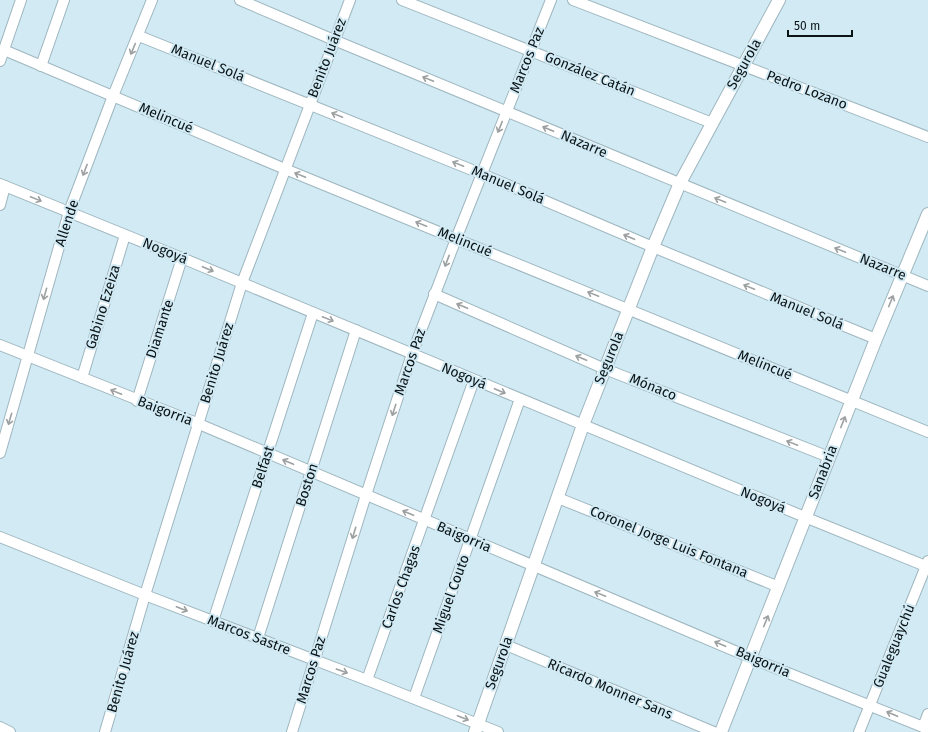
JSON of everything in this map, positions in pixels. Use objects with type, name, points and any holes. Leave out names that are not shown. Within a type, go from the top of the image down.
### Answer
[{"type":"street","points":[[0,61],[21,0]]},
{"type":"street","points":[[41,66],[64,0]]},
{"type":"street","name":"Allende","points":[[0,453],[69,212],[152,0]]},
{"type":"street","name":"Nazarre","points":[[240,0],[506,112],[928,286]]},
{"type":"street","name":"Benito Juárez","points":[[105,732],[145,595],[242,283],[350,0]]},
{"type":"street","name":"González Catán","points":[[402,0],[712,123]]},
{"type":"street","name":"Marcos Paz","points":[[292,732],[412,354],[434,294],[551,0]]},
{"type":"street","name":"Pedro Lozano","points":[[573,0],[928,137]]},
{"type":"street","name":"Segurola","points":[[476,728],[583,425],[653,247],[680,183],[779,0]]},
{"type":"street","name":"Manuel Solá","points":[[139,36],[482,174],[653,247],[876,339]]},
{"type":"street","name":"Melincué","points":[[4,50],[285,169],[928,432]]},
{"type":"street","points":[[0,205],[2,185]]},
{"type":"street","name":"Nogoyá","points":[[2,185],[356,330],[806,518],[927,565]]},
{"type":"street","name":"Sanabria","points":[[721,732],[851,401],[928,214]]},
{"type":"street","name":"Gabino Ezeiza","points":[[82,378],[125,235]]},
{"type":"street","name":"Diamante","points":[[137,401],[182,258]]},
{"type":"street","name":"Mónaco","points":[[434,294],[605,368],[829,457]]},
{"type":"street","name":"Belfast","points":[[213,621],[313,313]]},
{"type":"street","name":"Boston","points":[[258,638],[356,330]]},
{"type":"street","name":"Baigorria","points":[[0,345],[137,401],[199,424],[471,540],[925,728]]},
{"type":"street","name":"Carlos Chagas","points":[[368,680],[474,380]]},
{"type":"street","name":"Miguel Couto","points":[[414,698],[520,399]]},
{"type":"street","name":"Coronel Jorge Luis Fontana","points":[[558,498],[779,587]]},
{"type":"street","name":"Marcos Sastre","points":[[0,536],[145,595],[414,698],[476,728],[498,732]]},
{"type":"street","name":"Gualeguaychú","points":[[859,732],[927,565]]},
{"type":"street","name":"Ricardo Monner Sans","points":[[506,645],[714,732]]},
{"type":"street","points":[[925,728],[928,714]]},
{"type":"street","points":[[0,727],[10,732]]}]
